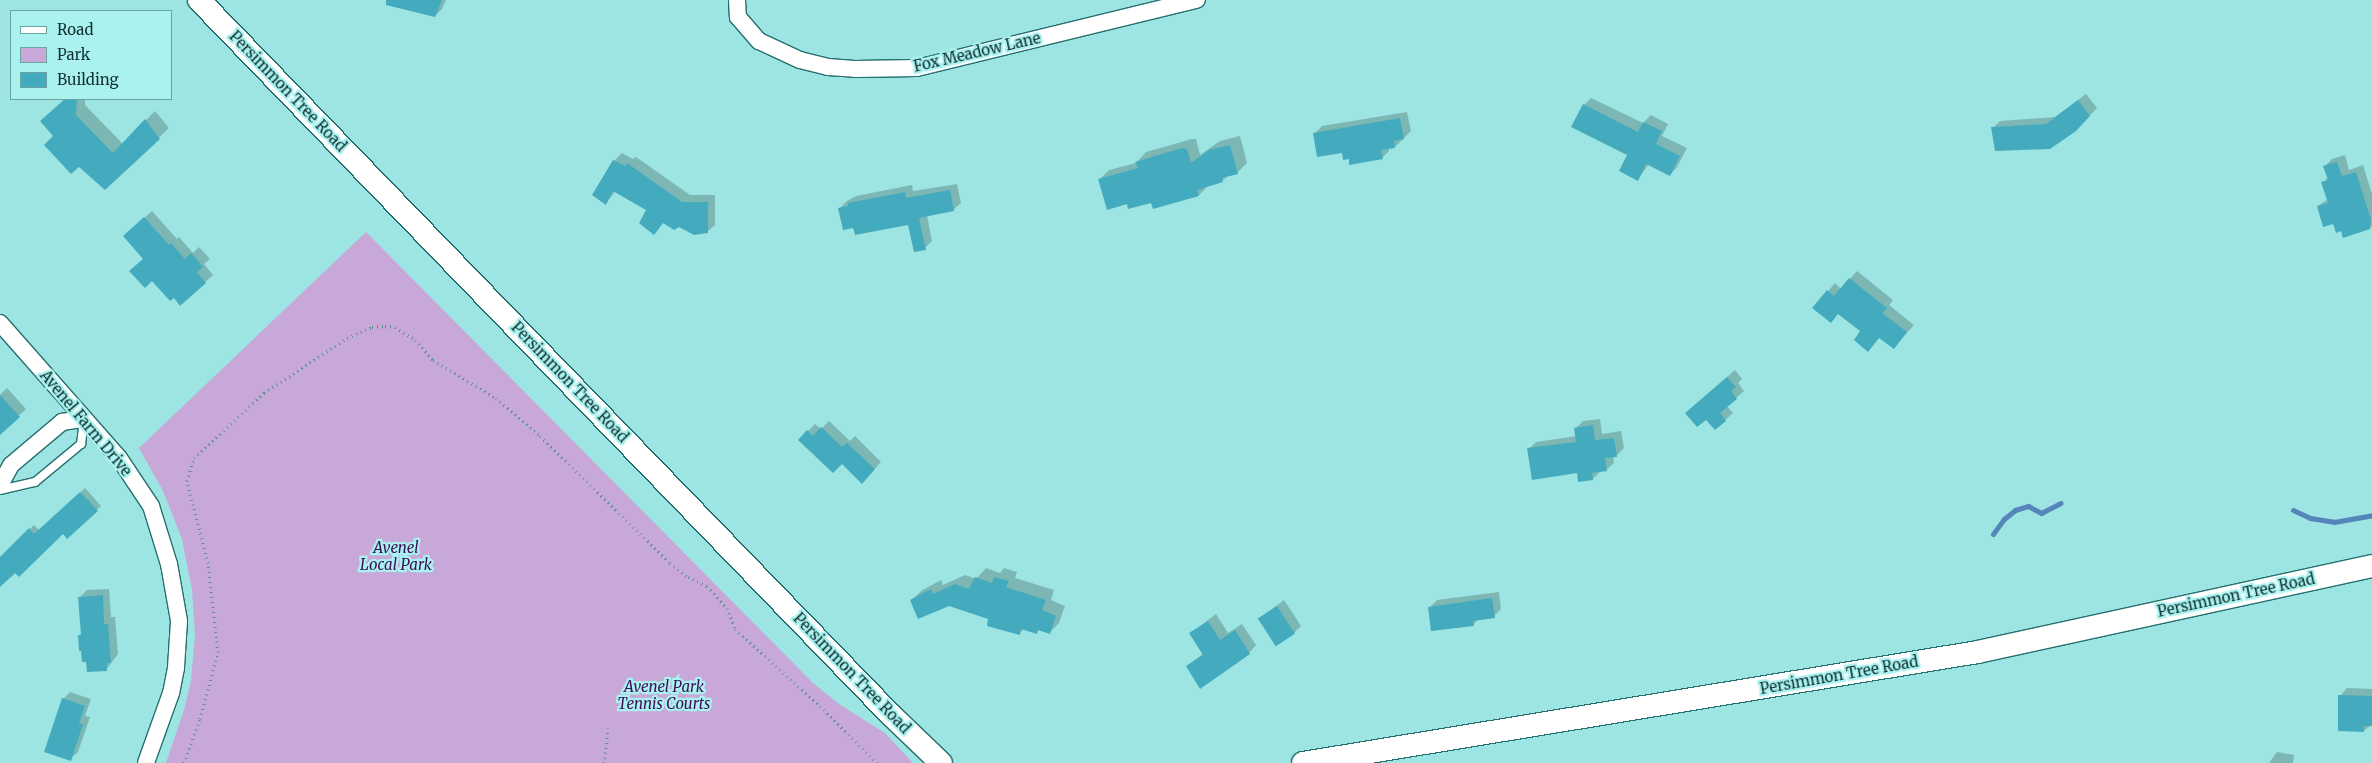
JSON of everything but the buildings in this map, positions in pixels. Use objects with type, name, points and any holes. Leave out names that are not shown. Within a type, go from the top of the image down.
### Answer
[{"type":"main road","name":"Persimmon Tree Road","points":[[199,0],[887,710],[941,763]]},
{"type":"main road","name":"Persimmon Tree Road","points":[[1303,763],[1978,652],[2372,566]]},
{"type":"street","name":"Fox Meadow Lane","points":[[737,0],[738,17],[759,41],[800,60],[828,67],[917,68],[1196,0]]},
{"type":"street","name":"Avenel Farm Drive","points":[[0,323],[119,458],[151,506],[169,564],[178,621],[176,668],[171,693],[146,763]]},
{"type":"street","points":[[0,485],[11,466],[62,422],[84,419]]},
{"type":"lane","points":[[0,490],[35,482],[81,444],[84,419]]},
{"type":"path","points":[[184,763],[200,719],[218,652],[208,563],[187,481],[194,458],[264,393],[347,338],[372,327],[385,326],[395,327],[415,340],[433,360],[496,398],[540,436],[670,563],[688,577],[707,586],[727,608],[735,628],[820,706],[877,763]]},
{"type":"path","points":[[604,763],[608,728]]},
{"type":"green space","name":"Avenel Local Park","points":[[366,232],[813,683],[839,704],[885,733],[913,763],[166,763],[184,710],[191,681],[195,635],[192,590],[182,539],[163,491],[139,448]]},
{"type":"waterway","points":[[1993,534],[2004,519],[2015,510],[2028,506],[2041,513],[2061,503]]},
{"type":"waterway","points":[[2293,510],[2310,518],[2334,522],[2372,515]]},
{"type":"park label","name":"Avenel Park Tennis Courts","points":[[664,694]]}]
